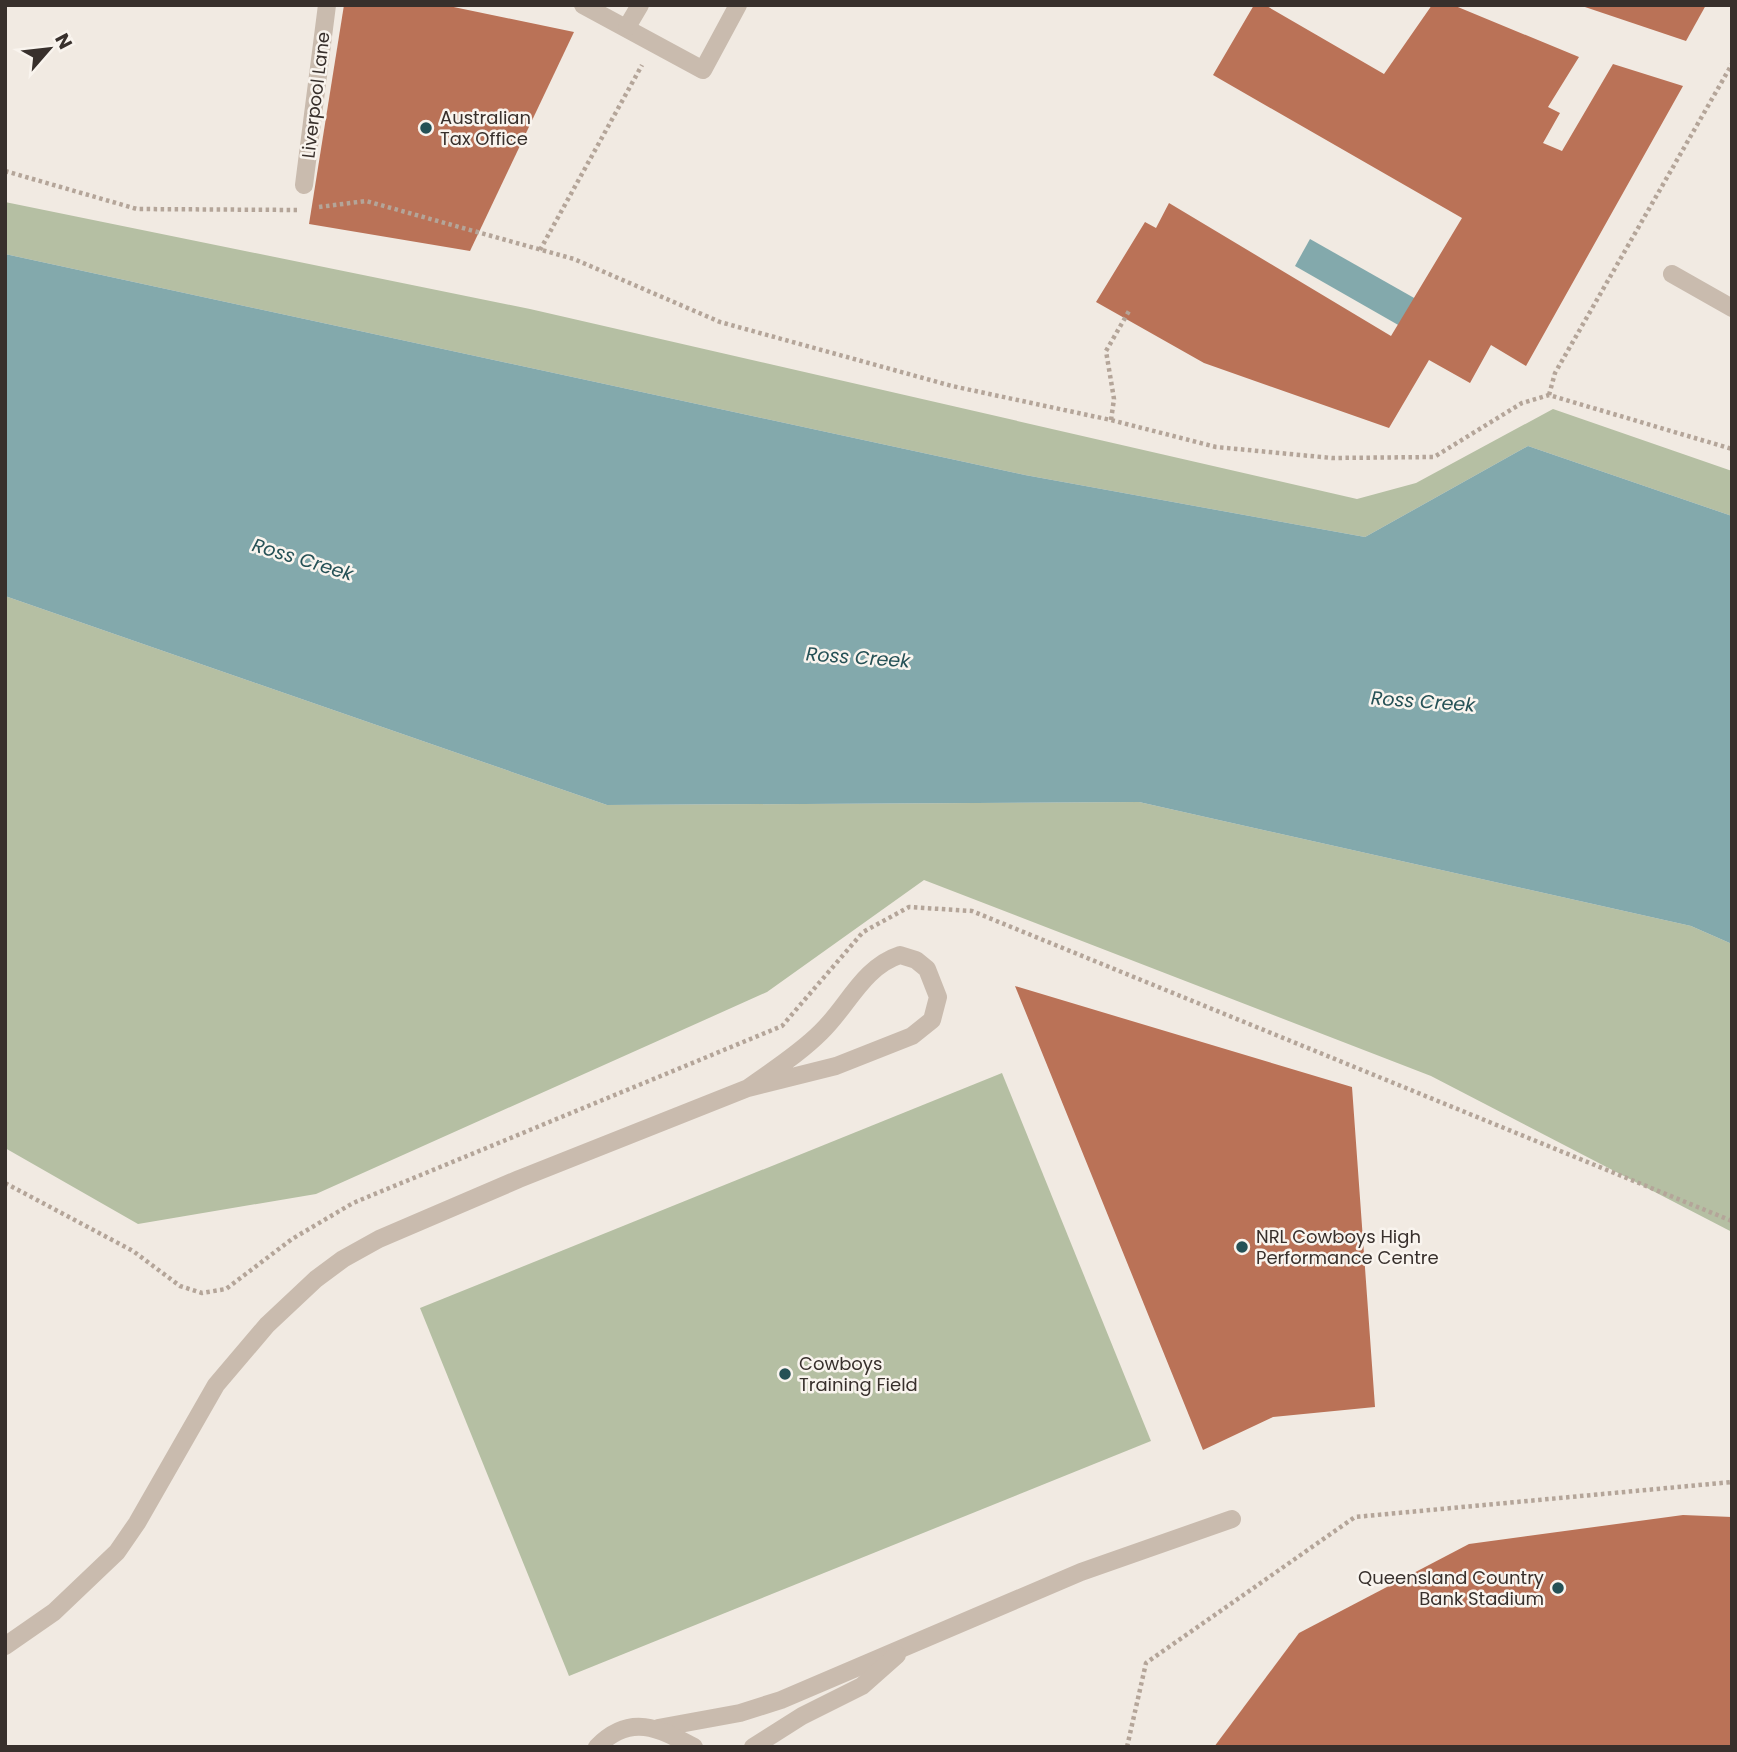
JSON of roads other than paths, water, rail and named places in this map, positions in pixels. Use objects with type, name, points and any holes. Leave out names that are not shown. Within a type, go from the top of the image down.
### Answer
[{"type":"lane","name":"Liverpool Lane","points":[[304,185],[327,5]]},
{"type":"lane","points":[[583,5],[703,70],[738,5]]},
{"type":"lane","points":[[627,27],[640,5]]},
{"type":"lane","points":[[1672,274],[1732,308]]},
{"type":"lane","points":[[5,1646],[54,1612],[117,1552],[137,1523],[216,1385],[267,1325],[325,1272],[343,1259],[414,1223],[748,1088],[859,1059],[922,1029],[932,1020],[938,997],[927,969],[916,960],[900,955],[876,966],[823,1031],[801,1051],[748,1088]]},
{"type":"lane","points":[[597,1747],[617,1732],[639,1726],[658,1728],[740,1713],[905,1648],[1080,1572],[1232,1519]]},
{"type":"lane","points":[[753,1747],[802,1716],[862,1686],[905,1648]]},
{"type":"lane","points":[[658,1728],[694,1747]]},
{"type":"water","points":[[1310,239],[1423,303],[1407,330],[1295,266]]},
{"type":"water","name":"Ross Creek","points":[[5,254],[1025,475],[1365,537],[1528,446],[1732,516],[1732,944],[1691,926],[1139,802],[607,805],[5,596]]},
{"type":"place","name":"Australian Tax Office","points":[[426,128]]},
{"type":"place","name":"NRL Cowboys High Performance Centre","points":[[1242,1247]]},
{"type":"place","name":"Cowboys Training Field","points":[[785,1374]]},
{"type":"place","name":"Queensland Country Bank Stadium","points":[[1558,1588]]}]
